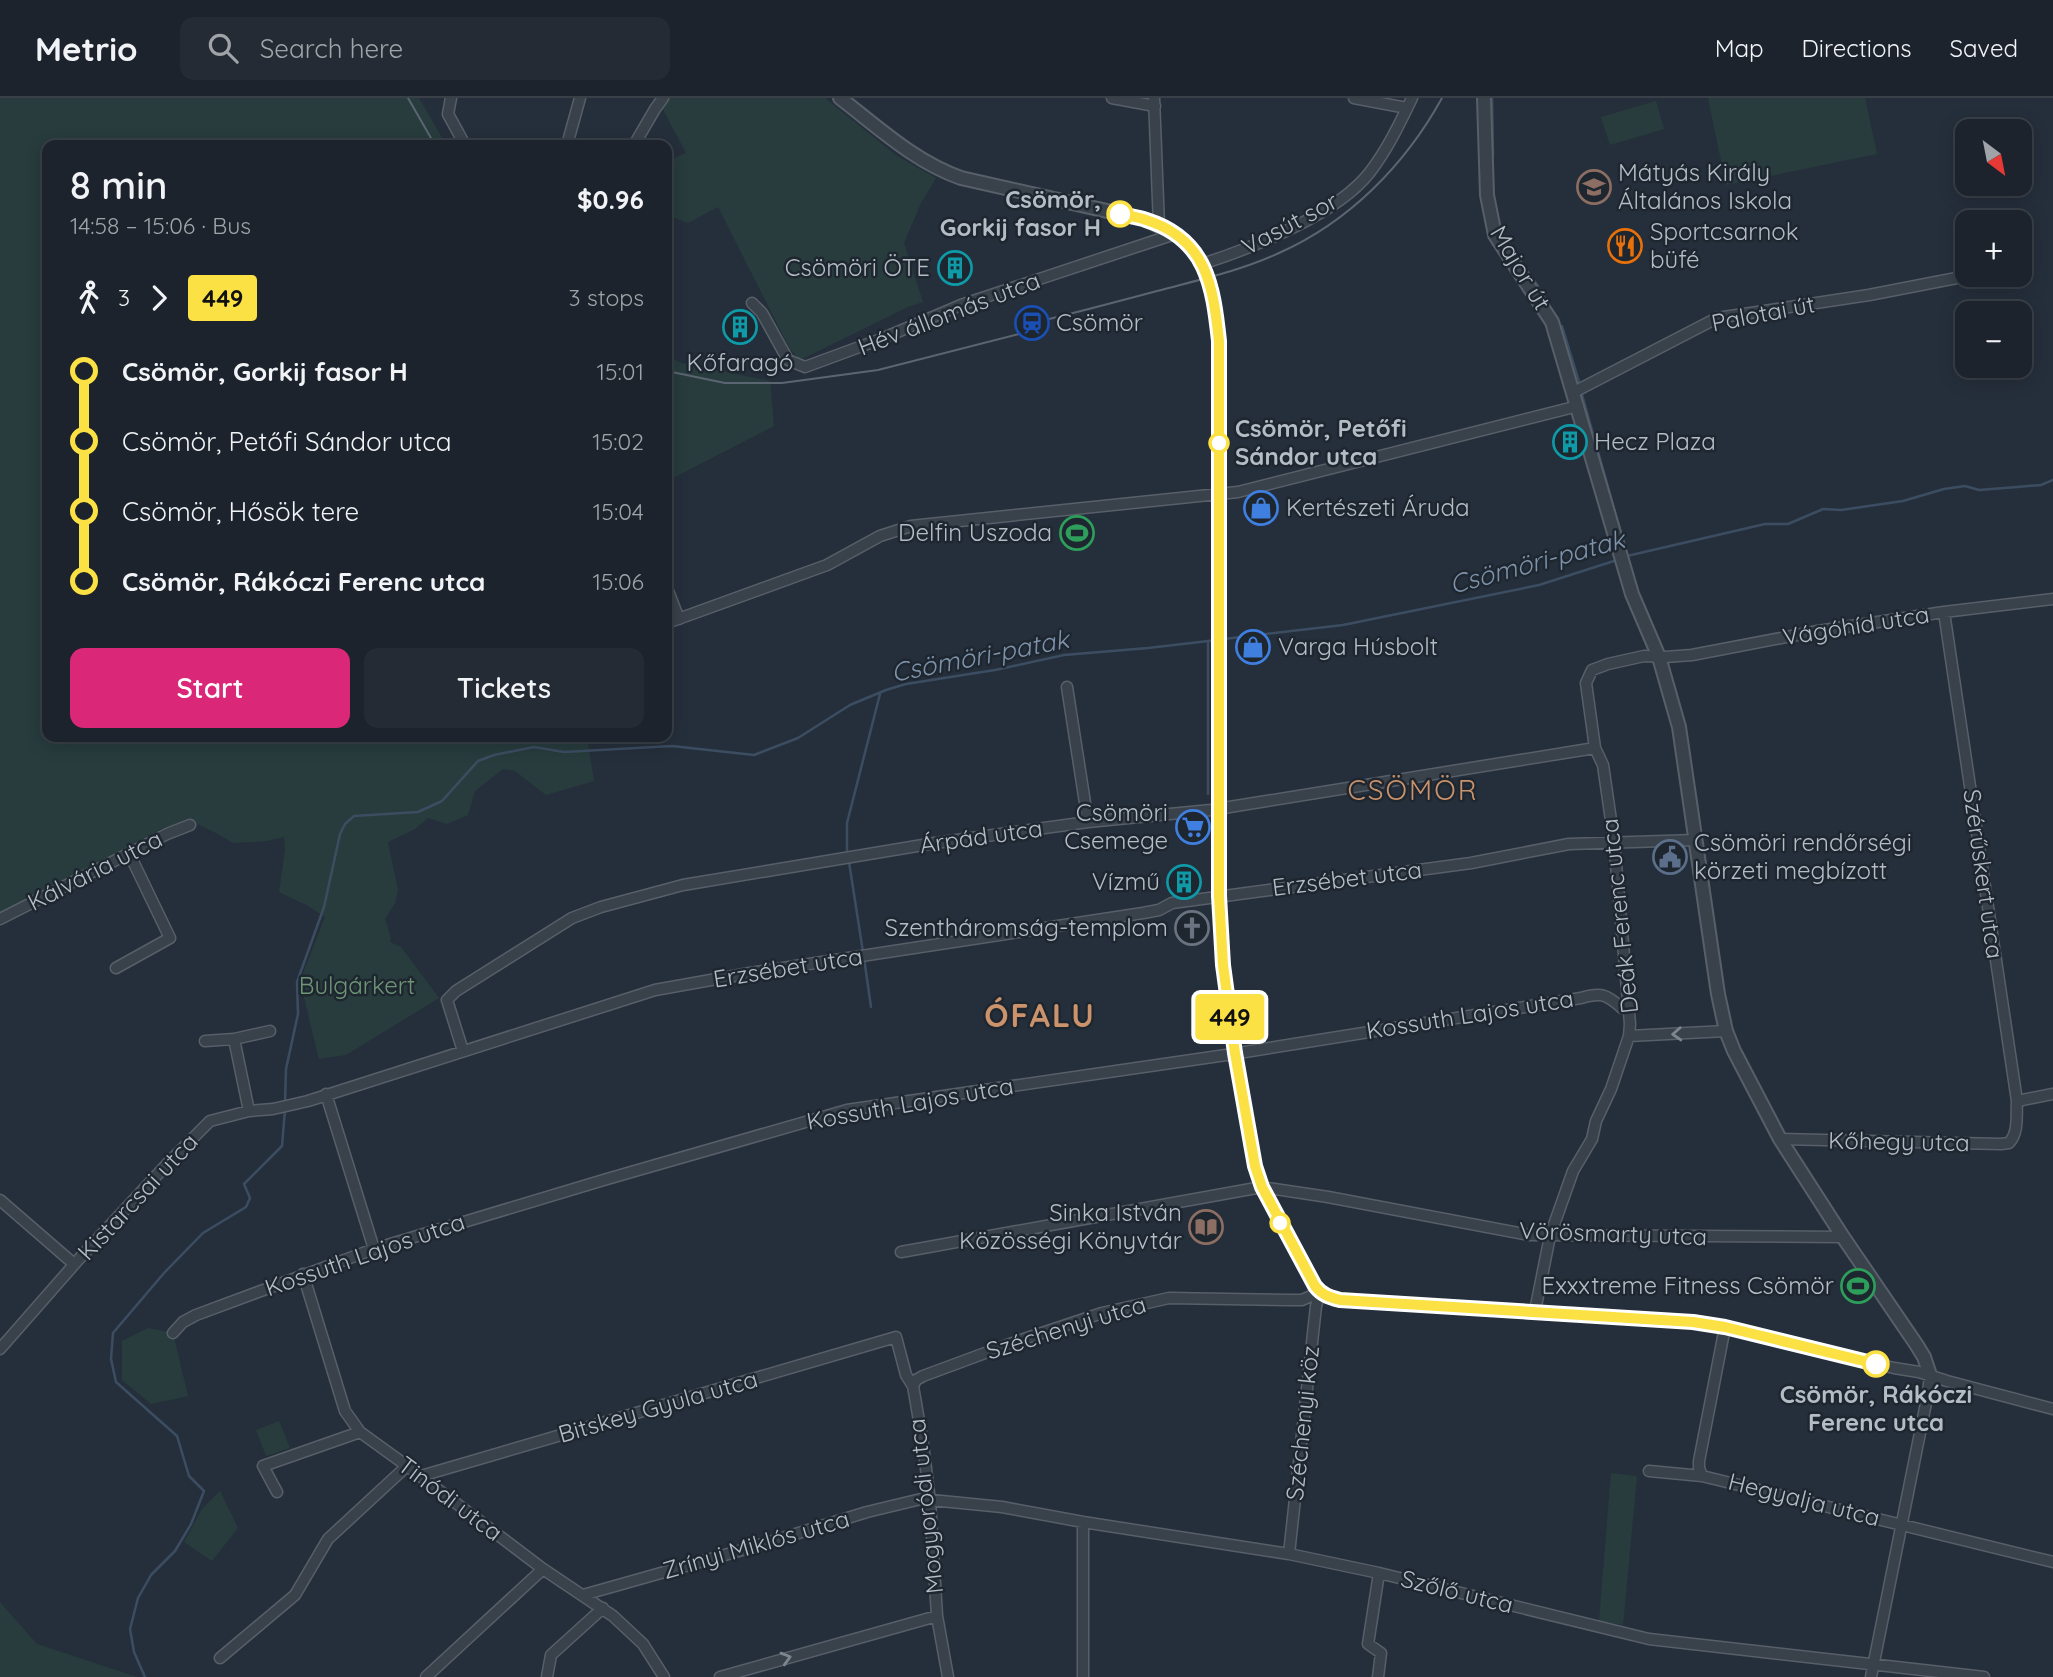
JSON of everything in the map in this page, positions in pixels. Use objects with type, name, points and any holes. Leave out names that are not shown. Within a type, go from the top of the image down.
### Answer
[{"type":"street","points":[[451,98],[449,114],[462,140]]},
{"type":"street","points":[[568,140],[580,98]]},
{"type":"street","points":[[637,140],[663,98]]},
{"type":"street","points":[[841,98],[909,151],[946,173],[1147,220],[1175,234],[1189,245],[1212,286],[1219,341],[1219,896],[1223,965],[1255,1166],[1262,1187],[1320,1292]]},
{"type":"street","points":[[1112,98],[1155,102],[1159,226]]},
{"type":"street","points":[[1354,98],[1407,108]]},
{"type":"street","name":"Vasút sor","points":[[1202,264],[1244,250],[1297,224],[1331,206],[1355,188],[1369,173],[1412,98]]},
{"type":"street","name":"Major út","points":[[1484,98],[1486,195],[1495,235],[1552,322],[1578,390],[1578,406],[1632,594],[1659,657],[1679,727],[1718,994],[1726,1031],[1743,1070],[1780,1139],[1916,1344],[1930,1375]]},
{"type":"street","name":"Hév állomás utca","points":[[752,303],[762,313],[788,360],[805,367],[961,305],[1175,234]]},
{"type":"street","name":"Palotai út","points":[[1578,390],[1717,318],[1869,295],[1955,278]]},
{"type":"street","points":[[672,621],[827,565],[880,536],[911,526],[1238,492],[1578,406]]},
{"type":"street","name":"Vágóhíd utca","points":[[1589,674],[1596,667],[1644,656],[1692,656],[1818,631],[2053,599]]},
{"type":"street","points":[[672,600],[679,618]]},
{"type":"street","name":"Szérűskert utca","points":[[1944,612],[2017,1101],[2014,1137]]},
{"type":"street","name":"Deák Ferenc utca","points":[[1535,1311],[1550,1236],[1573,1171],[1592,1139],[1596,1121],[1611,1089],[1629,1036],[1630,1007],[1614,841],[1603,765],[1595,748],[1586,683],[1589,674]]},
{"type":"street","points":[[1067,687],[1088,822]]},
{"type":"street","name":"Árpád utca","points":[[463,1051],[447,1000],[456,991],[572,918],[683,885],[935,843],[1088,822],[1220,808],[1595,748]]},
{"type":"street","name":"Kálvária utca","points":[[0,919],[167,834],[190,825]]},
{"type":"street","name":"Erzsébet utca","points":[[308,1101],[655,990],[1143,913],[1159,910],[1172,903],[1471,863],[1569,844],[1696,840]]},
{"type":"street","points":[[116,968],[170,938],[129,853]]},
{"type":"street","name":"Kossuth Lajos utca","points":[[173,1333],[183,1322],[197,1315],[374,1249],[848,1110],[1235,1053],[1592,995],[1604,994],[1622,1008],[1630,1007]]},
{"type":"street","points":[[205,1041],[234,1039],[270,1031]]},
{"type":"street","points":[[1629,1036],[1726,1031]]},
{"type":"street","points":[[234,1039],[250,1111]]},
{"type":"street","points":[[326,1094],[374,1249]]},
{"type":"street","points":[[2017,1101],[2053,1094]]},
{"type":"street","name":"Kistarcsai utca","points":[[0,1349],[74,1264],[209,1121],[308,1101]]},
{"type":"street","name":"Kőhegy utca","points":[[1780,1139],[2004,1144],[2014,1137]]},
{"type":"street","name":"Vörösmarty utca","points":[[901,1252],[1262,1187],[1529,1235],[1843,1237]]},
{"type":"street","points":[[0,1200],[74,1264]]},
{"type":"street","name":"Tinódi utca","points":[[303,1274],[345,1410],[360,1432],[543,1569],[603,1608],[643,1644],[664,1677]]},
{"type":"street","name":"Széchenyi utca","points":[[913,1386],[916,1380],[923,1376],[1015,1342],[1138,1304],[1169,1297],[1302,1300],[1320,1292],[1340,1300],[1693,1322],[1725,1327],[1930,1375],[2053,1409]]},
{"type":"street","name":"Széchenyi köz","points":[[1289,1554],[1316,1306],[1320,1292]]},
{"type":"street","name":"Hegyalja utca","points":[[1725,1327],[1699,1461],[1702,1476],[2053,1562]]},
{"type":"street","name":"Mogyoródi utca","points":[[896,1337],[906,1375],[913,1386],[930,1501],[937,1616],[948,1677]]},
{"type":"street","name":"Bitskey Gyula utca","points":[[421,1476],[896,1337]]},
{"type":"street","points":[[1871,1677],[1930,1375]]},
{"type":"street","points":[[277,1492],[262,1466],[360,1432]]},
{"type":"street","points":[[220,1658],[295,1595],[328,1539],[407,1466]]},
{"type":"street","points":[[1649,1471],[1702,1476]]},
{"type":"street","name":"Zrínyi Miklós utca","points":[[583,1595],[867,1512],[921,1499],[930,1501]]},
{"type":"street","name":"Szőlő utca","points":[[930,1501],[1002,1507],[1289,1554],[1379,1573],[1649,1639],[1984,1677]]},
{"type":"street","points":[[1083,1522],[1083,1677]]},
{"type":"street","points":[[426,1677],[543,1569]]},
{"type":"street","points":[[1378,1677],[1381,1653],[1368,1644],[1379,1573]]},
{"type":"street","points":[[547,1677],[551,1655],[603,1608]]},
{"type":"street","points":[[720,1677],[937,1616]]},
{"type":"green space","name":"Bulgárkert","points":[[0,98],[419,98],[443,140],[42,140],[42,742],[588,742],[594,781],[546,795],[515,771],[503,769],[475,791],[468,815],[447,824],[428,818],[415,829],[388,842],[398,890],[395,903],[385,919],[390,942],[401,947],[439,998],[346,1055],[319,1059],[300,981],[325,917],[279,892],[285,850],[284,837],[233,843],[193,822],[190,825],[165,827],[0,913]]},
{"type":"green space","points":[[667,98],[825,98],[897,156],[936,178],[921,203],[904,243],[923,302],[800,360],[790,349],[718,207],[688,223],[672,217],[672,159],[686,153],[661,106]]},
{"type":"green space","points":[[1708,98],[1865,98],[1877,154],[1726,185]]},
{"type":"green space","points":[[1656,101],[1664,129],[1610,145],[1601,117]]},
{"type":"green space","points":[[672,358],[682,363],[770,381],[774,426],[672,478]]},
{"type":"green space","points":[[148,1328],[173,1333],[188,1396],[151,1404],[122,1380],[122,1341]]},
{"type":"green space","points":[[279,1421],[290,1448],[266,1456],[256,1430]]},
{"type":"green space","points":[[1611,1473],[1637,1476],[1623,1625],[1599,1621]]},
{"type":"green space","points":[[220,1491],[238,1528],[212,1561],[184,1542],[202,1509]]},
{"type":"green space","points":[[0,1602],[37,1644],[137,1677],[0,1677]]},
{"type":"waterway","points":[[1492,98],[1493,156]]},
{"type":"waterway","points":[[1517,257],[1538,286]]},
{"type":"waterway","points":[[1562,326],[1580,385]]},
{"type":"waterway","points":[[1581,391],[1636,587]]},
{"type":"waterway","name":"Csömöri-patak","points":[[1627,556],[1765,524],[1788,524],[1823,509],[1841,510],[1903,501],[1965,486],[1979,490],[2041,485],[2053,480]]},
{"type":"waterway","name":"Csömöri-patak","points":[[1224,639],[1343,625],[1539,585],[1617,560]]},
{"type":"waterway","name":"Csömöri-patak","points":[[285,1103],[286,1069],[298,1014],[297,982],[324,907],[340,834],[345,824],[354,816],[418,812],[442,801],[478,761],[494,755],[534,747],[564,752],[672,746],[754,755],[798,738],[850,705],[906,684],[995,670],[1064,655],[1217,640]]},
{"type":"waterway","points":[[1208,641],[1208,794]]},
{"type":"waterway","points":[[1670,672],[1677,696]]},
{"type":"waterway","points":[[847,855],[847,823],[880,694]]},
{"type":"waterway","points":[[849,862],[863,952]]},
{"type":"waterway","points":[[864,958],[871,1007]]},
{"type":"waterway","name":"Csömöri-patak","points":[[145,1677],[134,1652],[130,1629],[138,1598],[151,1575],[175,1551],[191,1524],[204,1491],[189,1476],[177,1436],[116,1382],[111,1359],[113,1333],[164,1273],[203,1233],[246,1207],[250,1198],[244,1184],[282,1146],[285,1110]]},
{"type":"tram line","points":[[408,98],[432,140]]},
{"type":"tram line","points":[[1033,323],[1234,270],[1305,240],[1352,208],[1373,189],[1411,146],[1442,98]]},
{"type":"tram line","points":[[672,372],[725,383],[782,383],[878,370],[1035,330]]},
{"type":"bus line","name":"449","points":[[1120,214],[1147,220],[1180,237],[1196,254],[1212,286],[1219,341],[1219,896],[1223,965],[1255,1166],[1262,1187],[1315,1286],[1320,1292],[1340,1300],[1709,1324],[1876,1364]]},
{"type":"place","name":"Mátyás Király Általános Iskola","points":[[1594,187]]},
{"type":"place","name":"Csömör, Gorkij fasor H","points":[[1120,214]]},
{"type":"place","name":"Sportcsarnok büfé","points":[[1625,246]]},
{"type":"place","name":"Csömöri ÖTE","points":[[955,268]]},
{"type":"place","name":"Csömör","points":[[1032,323]]},
{"type":"place","name":"Kőfaragó","points":[[740,327]]},
{"type":"place","name":"Hecz Plaza","points":[[1570,442]]},
{"type":"place","name":"Csömör, Petőfi Sándor utca","points":[[1219,443]]},
{"type":"place","name":"Kertészeti Áruda","points":[[1261,508]]},
{"type":"place","name":"Delfin Uszoda","points":[[1077,533]]},
{"type":"place","name":"Varga Húsbolt","points":[[1253,647]]},
{"type":"place","name":"Csömöri Csemege","points":[[1193,827]]},
{"type":"place","name":"Csömöri rendőrségi körzeti megbízott","points":[[1670,857]]},
{"type":"place","name":"Vízmű","points":[[1184,882]]},
{"type":"place","name":"Szentháromság-templom","points":[[1192,928]]},
{"type":"place","name":"Sinka István Közösségi Könyvtár","points":[[1206,1227]]},
{"type":"place","name":"Exxxtreme Fitness Csömör","points":[[1858,1286]]},
{"type":"place","name":"Csömör, Rákóczi Ferenc utca","points":[[1876,1364]]},
{"type":"district","name":"CSÖMÖR","points":[[1413,790]]},
{"type":"district","name":"ÓFALU","points":[[1040,1016]]}]
